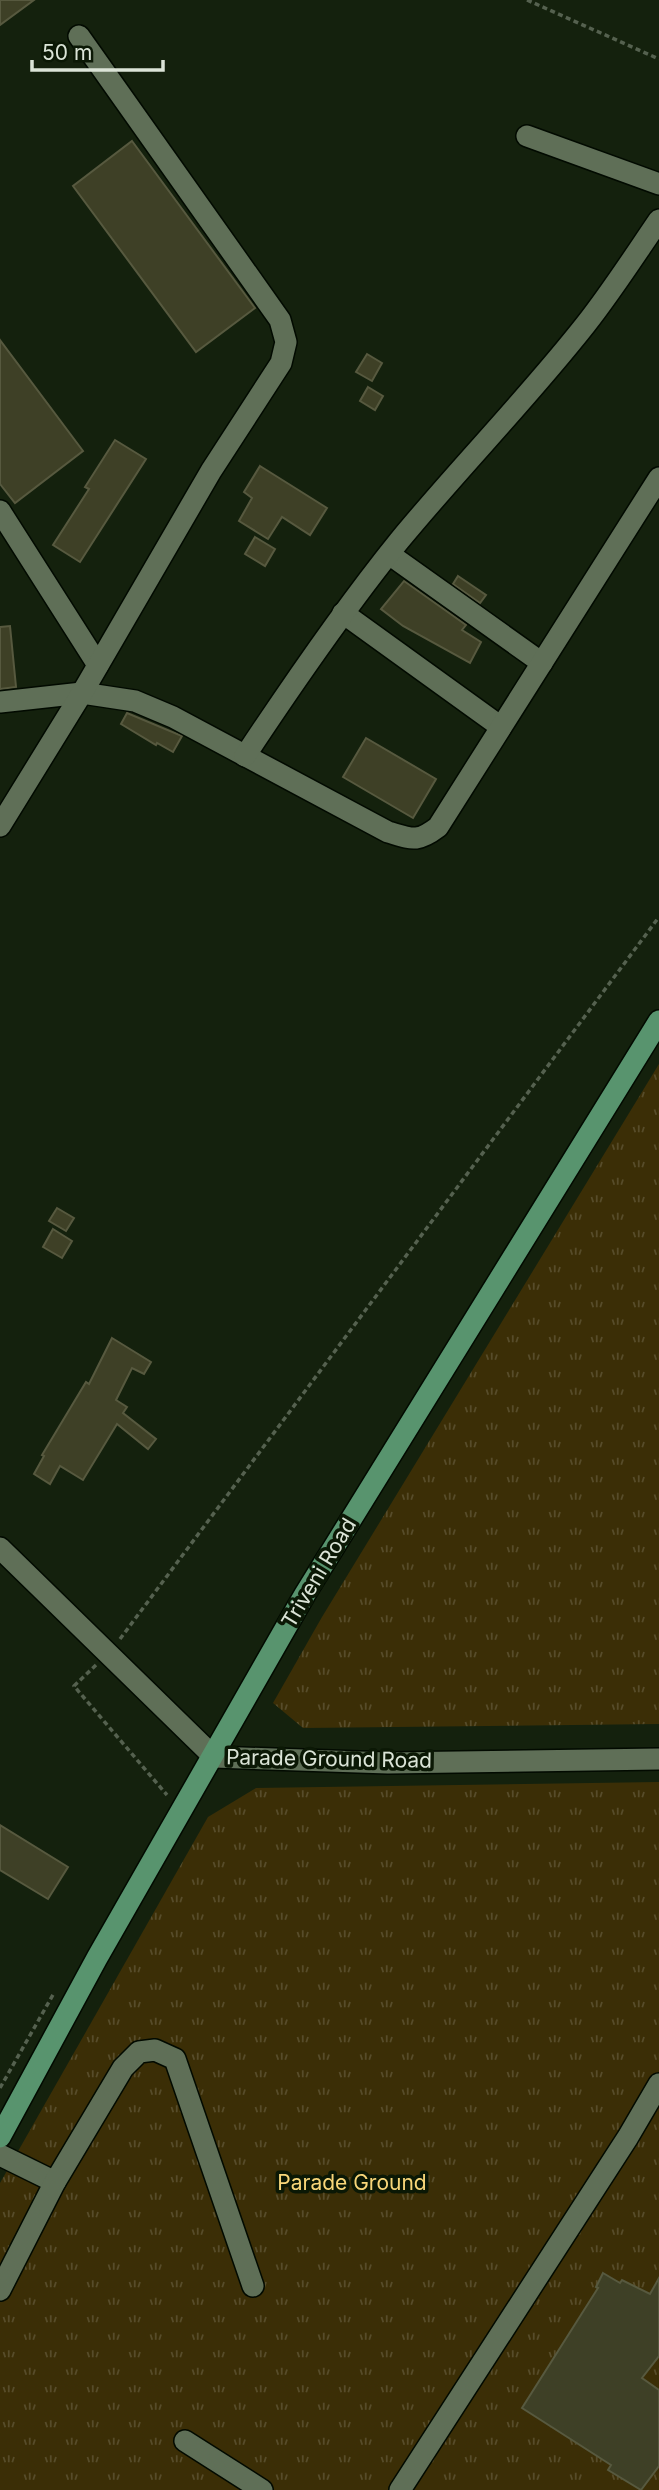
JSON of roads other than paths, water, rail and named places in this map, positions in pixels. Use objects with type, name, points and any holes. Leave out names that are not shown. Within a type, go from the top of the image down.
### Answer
[{"type":"main road","name":"Triveni Road","points":[[0,2137],[97,1958],[305,1594],[659,1021]]},
{"type":"street","points":[[0,826],[99,665],[211,471],[281,363],[286,342],[280,320],[79,36]]},
{"type":"street","points":[[527,136],[659,184]]},
{"type":"street","points":[[246,756],[343,613],[389,554],[588,322],[659,220]]},
{"type":"street","points":[[0,702],[82,693],[135,701],[173,716],[388,832],[411,839],[424,838],[438,827],[659,478]]},
{"type":"street","points":[[0,511],[99,665]]},
{"type":"street","points":[[389,554],[542,663]]},
{"type":"street","points":[[343,613],[501,727]]},
{"type":"street","name":"Parade Ground Road","points":[[0,1548],[214,1756],[388,1763],[659,1759]]},
{"type":"street","points":[[0,2290],[55,2182],[123,2068],[139,2052],[155,2050],[175,2059],[253,2286]]},
{"type":"street","points":[[400,2490],[659,2084]]},
{"type":"street","points":[[0,2155],[55,2182]]},
{"type":"street","points":[[185,2441],[262,2490]]},
{"type":"park label","name":"Parade Ground","points":[[352,2183]]}]
